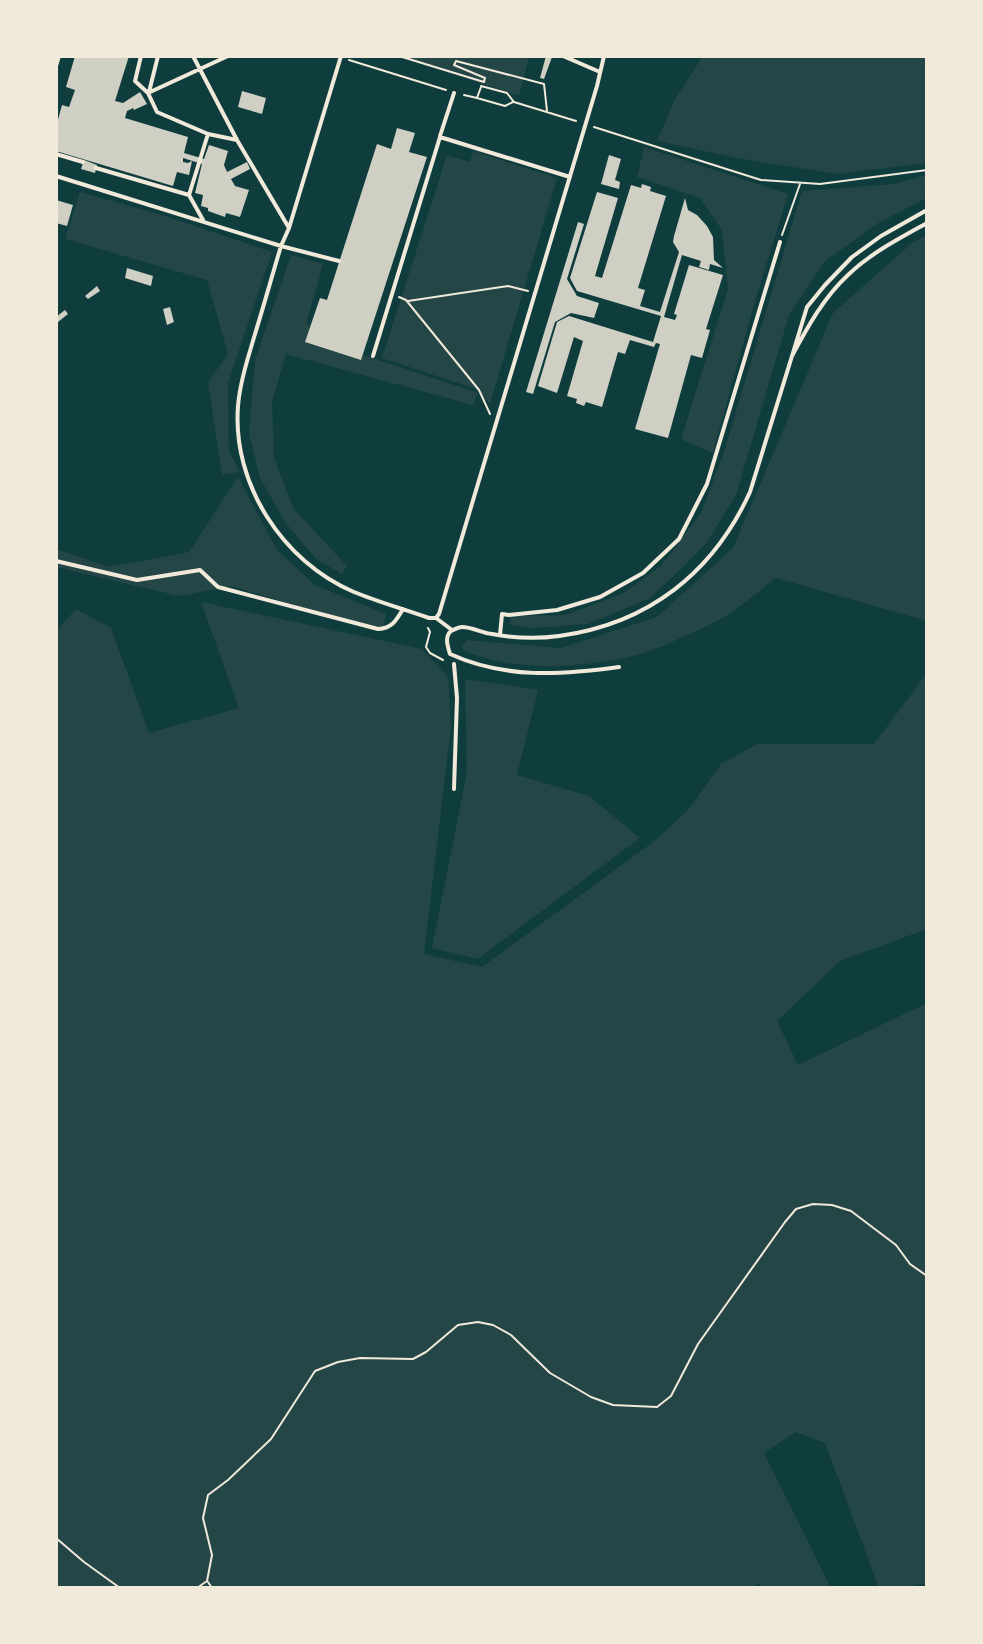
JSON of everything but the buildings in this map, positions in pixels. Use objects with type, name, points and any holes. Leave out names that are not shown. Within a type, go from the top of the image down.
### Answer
[{"type":"lane","points":[[56,66],[59,56]]},
{"type":"lane","points":[[141,56],[135,81],[148,93],[157,112],[208,134],[237,140]]},
{"type":"lane","points":[[148,93],[158,56]]},
{"type":"lane","points":[[193,56],[237,140],[289,228]]},
{"type":"lane","points":[[148,93],[228,56]]},
{"type":"lane","points":[[340,56],[245,370],[238,404],[242,457],[255,495],[278,534],[303,560],[353,592],[436,618],[452,630]]},
{"type":"lane","points":[[563,56],[600,72]]},
{"type":"lane","points":[[436,618],[604,56]]},
{"type":"lane","points":[[373,356],[454,93]]},
{"type":"lane","points":[[189,195],[208,134]]},
{"type":"lane","points":[[440,137],[570,177]]},
{"type":"lane","points":[[56,154],[83,162]]},
{"type":"lane","points":[[96,168],[189,195],[204,222]]},
{"type":"lane","points":[[56,176],[339,261]]},
{"type":"lane","points":[[619,667],[530,674],[489,667],[450,654],[447,636],[461,627],[528,638],[589,631],[634,615],[677,589],[713,554],[729,532],[750,492],[807,307],[852,257],[927,210]]},
{"type":"lane","points":[[792,356],[814,315],[848,274],[868,258],[927,223]]},
{"type":"lane","points":[[500,635],[502,614],[557,610],[600,597],[643,573],[679,539],[707,484],[780,242]]},
{"type":"lane","points":[[56,561],[137,580],[200,570],[218,587],[378,629],[394,624],[403,609]]},
{"type":"lane","points":[[454,664],[457,698],[454,789]]},
{"type":"path","points":[[399,56],[484,82],[485,78],[454,65],[456,61],[544,84],[547,112]]},
{"type":"path","points":[[354,62],[424,82]]},
{"type":"path","points":[[481,86],[507,93],[514,102],[761,180],[820,184],[927,170]]},
{"type":"path","points":[[477,98],[505,106],[514,102]]},
{"type":"path","points":[[780,242],[800,183]]},
{"type":"path","points":[[392,295],[410,302],[508,286],[529,291]]},
{"type":"path","points":[[406,300],[479,390],[491,415]]},
{"type":"path","points":[[197,1588],[207,1581],[212,1555],[203,1518],[208,1495],[271,1439],[315,1371],[360,1358],[413,1359],[458,1325],[478,1322],[493,1325],[511,1335],[550,1373],[591,1397],[613,1405],[657,1407],[671,1396],[698,1344],[785,1222],[796,1209],[813,1204],[832,1205],[851,1211],[896,1245],[910,1264],[927,1276]]},
{"type":"path","points":[[56,1538],[120,1588]]},
{"type":"path","points":[[207,1581],[212,1588]]},
{"type":"shaded area","points":[[396,56],[529,56],[529,57],[519,96]]},
{"type":"shaded area","points":[[703,56],[927,56],[927,163],[836,174],[657,141],[675,99]]},
{"type":"shaded area","points":[[644,147],[788,194],[713,453],[681,439],[728,289],[722,230],[700,198],[637,177]]},
{"type":"shaded area","points":[[473,151],[557,178],[490,404],[476,389],[382,358],[447,155],[470,162]]},
{"type":"shaded area","points":[[927,175],[927,198],[880,222],[825,261],[789,315],[736,495],[707,542],[650,598],[588,624],[534,628],[510,625],[511,616],[565,615],[622,594],[661,566],[701,513],[724,452],[802,191],[894,184]]},
{"type":"shaded area","points":[[80,192],[165,216],[272,252],[228,383],[229,451],[240,472],[222,475],[208,382],[228,354],[207,280],[65,239]]},
{"type":"shaded area","points":[[927,235],[927,621],[776,578],[717,621],[629,657],[581,664],[531,665],[484,658],[464,650],[462,645],[467,640],[561,648],[657,617],[733,548],[833,313],[912,243]]},
{"type":"shaded area","points":[[291,255],[323,264],[307,321],[312,338],[478,393],[473,405],[286,354],[272,401],[274,457],[293,508],[347,566],[342,574],[316,559],[285,522],[260,478],[249,433],[255,360]]},
{"type":"shaded area","points":[[238,477],[277,550],[315,585],[386,614],[382,632],[231,586],[179,596],[56,567],[56,549],[109,567],[189,552]]},
{"type":"shaded area","points":[[201,602],[422,649],[448,677],[451,726],[424,954],[482,967],[656,840],[689,809],[721,764],[757,744],[874,744],[927,673],[927,929],[840,961],[777,1021],[798,1065],[927,1003],[927,1583],[879,1588],[825,1443],[796,1432],[764,1453],[831,1588],[763,1588],[758,1583],[751,1588],[56,1588],[56,631],[76,609],[111,628],[149,733],[239,708]]},
{"type":"shaded area","points":[[465,679],[538,690],[517,775],[589,796],[640,838],[478,959],[432,948],[467,772]]}]
